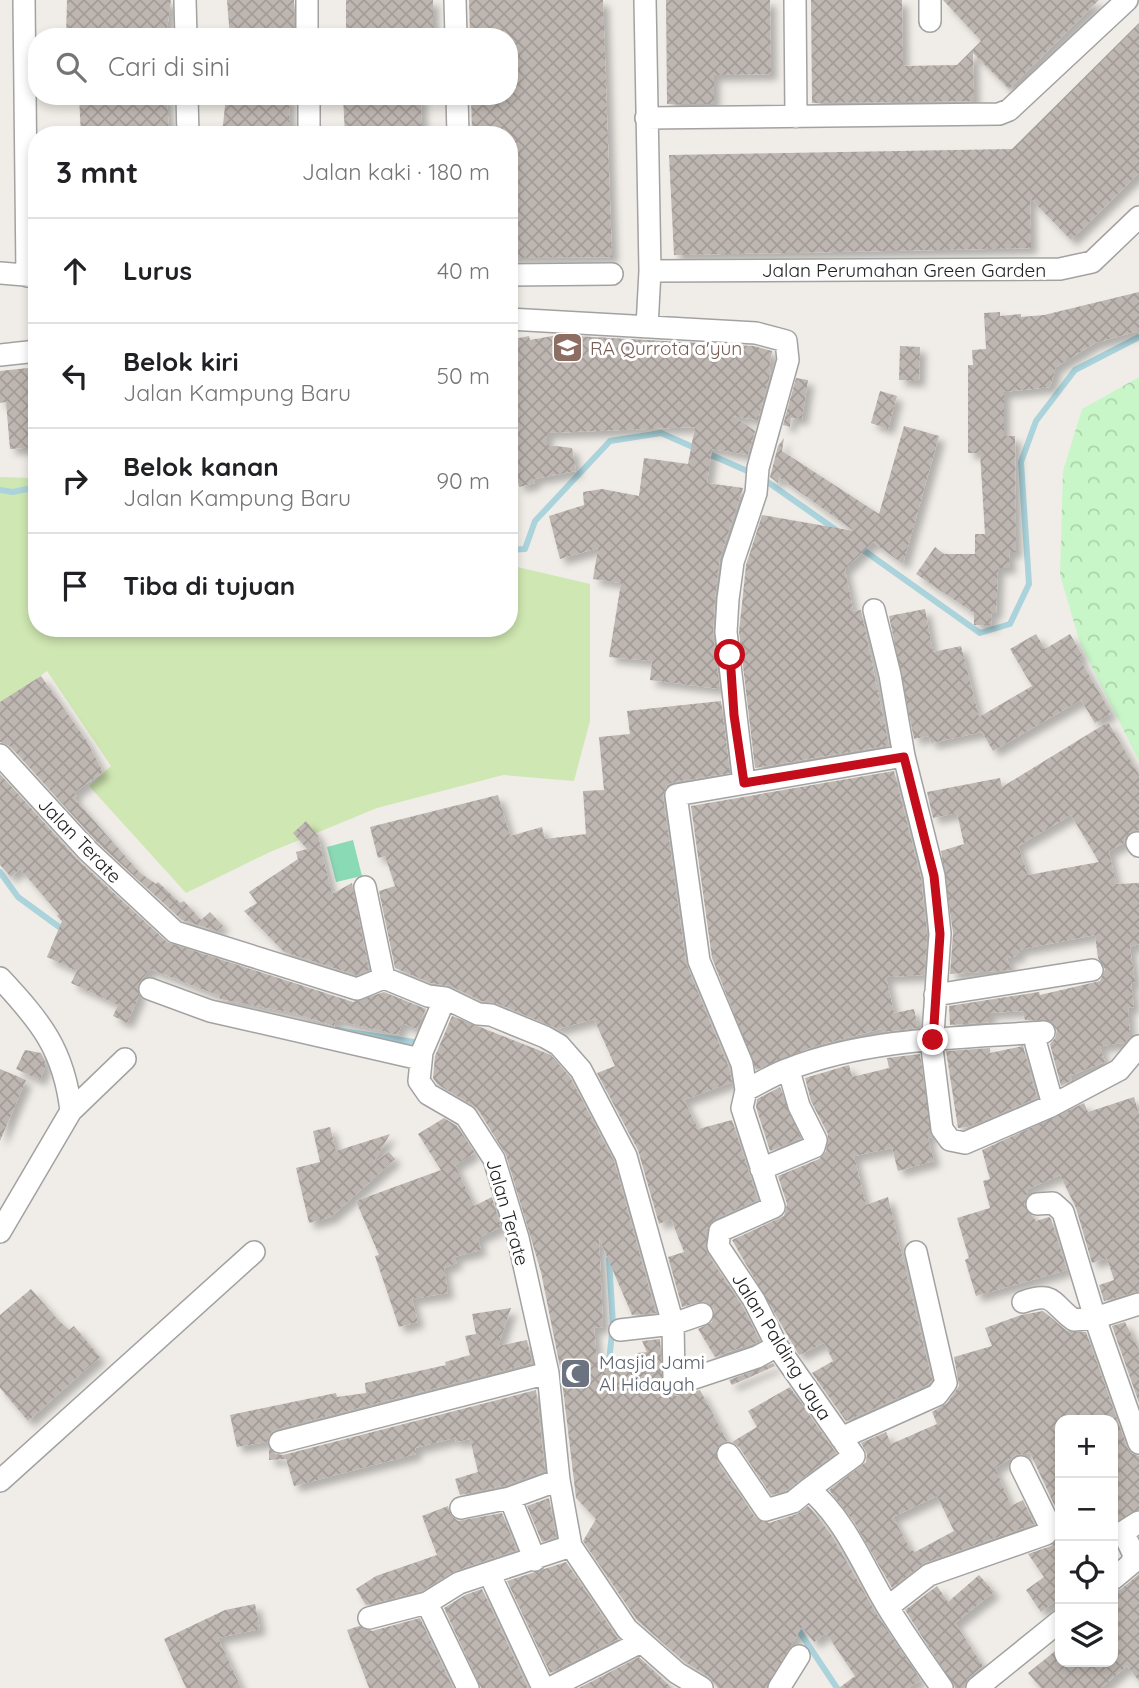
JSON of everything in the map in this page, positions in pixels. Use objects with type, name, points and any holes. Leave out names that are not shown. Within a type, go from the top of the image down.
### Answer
[{"type":"street","points":[[24,0],[28,138]]},
{"type":"street","points":[[185,0],[186,28]]},
{"type":"street","points":[[307,0],[307,28]]},
{"type":"street","points":[[455,0],[456,28]]},
{"type":"street","points":[[645,0],[650,271],[647,327]]},
{"type":"street","points":[[795,0],[796,117]]},
{"type":"street","points":[[646,118],[999,114],[1009,110],[1127,0]]},
{"type":"street","points":[[187,105],[188,126]]},
{"type":"street","points":[[309,105],[309,126]]},
{"type":"street","points":[[457,105],[458,126]]},
{"type":"street","name":"Jalan Perumahan Green Garden","points":[[650,271],[1060,269],[1092,262],[1139,217]]},
{"type":"street","points":[[0,273],[28,276]]},
{"type":"street","points":[[518,275],[612,274]]},
{"type":"street","points":[[518,320],[756,333],[786,341],[788,360],[758,468],[756,493],[733,562],[726,632],[744,783]]},
{"type":"street","points":[[0,355],[28,352]]},
{"type":"street","points":[[874,610],[890,675],[904,757],[934,876],[940,934],[933,1040],[942,1129],[950,1140],[965,1143],[1053,1105],[1119,1070],[1139,1046]]},
{"type":"street","name":"Jalan Terate","points":[[0,755],[87,850],[175,932],[357,989],[384,978]]},
{"type":"street","points":[[791,1078],[799,1106],[816,1140],[814,1146],[761,1168],[741,1108],[746,1090],[742,1064],[699,961],[676,795],[904,757]]},
{"type":"street","points":[[365,887],[384,978],[428,996],[445,998],[478,1014],[491,1015],[545,1037],[559,1045],[580,1070],[626,1156],[673,1324],[674,1377],[679,1383],[757,1357],[777,1346]]},
{"type":"street","points":[[935,995],[1092,970]]},
{"type":"street","points":[[0,978],[35,1015],[56,1048],[67,1079],[71,1111]]},
{"type":"street","points":[[150,989],[210,1011],[314,1036],[421,1055]]},
{"type":"street","name":"Jalan Terate","points":[[445,998],[421,1055],[419,1082],[423,1090],[466,1116],[494,1159],[518,1238],[548,1373],[558,1480],[571,1546],[598,1591],[640,1642],[677,1673],[702,1688]]},
{"type":"street","points":[[746,1090],[789,1068],[856,1052],[933,1040],[1040,1038],[1053,1105]]},
{"type":"street","points":[[0,1232],[71,1111],[125,1059]]},
{"type":"street","name":"Jalan Palding Jaya","points":[[761,1168],[774,1208],[720,1231],[718,1246],[754,1300],[777,1346],[854,1456],[808,1489]]},
{"type":"street","points":[[1037,1204],[1053,1203],[1063,1212],[1095,1318],[1139,1443]]},
{"type":"street","points":[[0,1480],[254,1252]]},
{"type":"street","points":[[841,1438],[937,1395],[946,1384],[916,1252]]},
{"type":"street","points":[[1023,1302],[1039,1297],[1053,1299],[1074,1320],[1095,1318],[1139,1304]]},
{"type":"street","points":[[620,1330],[673,1324],[702,1314]]},
{"type":"street","points":[[279,1442],[548,1373]]},
{"type":"street","points":[[728,1454],[765,1510],[793,1502],[808,1489],[824,1501],[888,1607],[942,1688]]},
{"type":"street","points":[[888,1607],[929,1575],[1046,1534],[1050,1526],[1021,1467]]},
{"type":"street","points":[[461,1508],[510,1498],[558,1480]]},
{"type":"street","points":[[510,1498],[535,1560]]},
{"type":"street","points":[[1118,1575],[1131,1564],[1134,1555],[1123,1532],[1139,1522]]},
{"type":"street","points":[[369,1618],[427,1603],[459,1583],[490,1575],[571,1546]]},
{"type":"street","points":[[490,1575],[543,1688]]},
{"type":"street","points":[[427,1603],[468,1688]]},
{"type":"street","points":[[984,1686],[1055,1625]]},
{"type":"street","points":[[550,1688],[573,1683],[640,1642]]},
{"type":"street","points":[[779,1688],[799,1656]]},
{"type":"green space","points":[[1139,377],[1139,761],[1080,643],[1060,575],[1063,471],[1082,409]]},
{"type":"green space","points":[[0,477],[28,478],[28,637],[518,637],[518,567],[590,584],[590,721],[574,781],[503,775],[377,808],[270,852],[186,893],[89,786],[111,766],[47,671],[0,707]]},
{"type":"green space","points":[[353,840],[362,876],[336,882],[327,847]]},
{"type":"building","points":[[67,0],[171,0],[167,28],[66,28]]},
{"type":"building","points":[[227,0],[294,0],[294,28],[229,28]]},
{"type":"building","points":[[346,0],[433,0],[433,28],[346,28]]},
{"type":"building","points":[[469,0],[603,0],[612,257],[518,258],[518,126],[472,126],[471,105],[518,105],[518,28],[470,28]]},
{"type":"building","points":[[666,0],[770,0],[771,74],[714,75],[714,104],[667,104]]},
{"type":"building","points":[[811,0],[902,0],[903,66],[957,65],[981,41],[943,0],[1099,0],[1009,89],[973,53],[974,101],[812,103]]},
{"type":"building","points":[[1139,23],[1139,173],[1071,240],[1030,198],[1031,248],[674,255],[669,155],[1012,149]]},
{"type":"building","points":[[79,105],[167,105],[169,126],[81,126]]},
{"type":"building","points":[[225,105],[289,105],[290,126],[223,126]]},
{"type":"building","points":[[343,105],[421,105],[422,126],[345,126]]},
{"type":"building","points":[[1139,292],[1139,331],[1095,343],[1056,367],[1050,387],[1004,392],[1004,436],[1015,436],[1016,552],[1009,552],[1010,568],[998,568],[996,613],[991,613],[992,625],[974,625],[974,613],[916,574],[935,547],[944,554],[975,554],[975,534],[985,534],[980,453],[968,453],[968,365],[973,365],[972,350],[986,349],[984,313],[1000,312],[1000,316],[1021,314],[1021,317],[1044,315]]},
{"type":"building","points":[[558,335],[754,346],[772,351],[771,371],[758,420],[733,416],[755,431],[748,455],[712,449],[707,483],[743,488],[720,558],[715,597],[713,633],[720,689],[650,680],[652,661],[609,657],[621,583],[593,579],[598,548],[560,559],[549,516],[584,505],[583,492],[602,489],[639,496],[644,458],[688,464],[695,427],[547,433],[547,445],[572,448],[576,471],[534,479],[535,483],[519,487],[518,338],[529,336],[530,340]]},
{"type":"building","points":[[900,346],[920,347],[919,381],[899,380]]},
{"type":"building","points":[[28,368],[28,448],[10,449],[6,402],[0,403],[0,371]]},
{"type":"building","points":[[796,378],[808,380],[802,419],[791,418],[790,427],[783,425]]},
{"type":"building","points":[[880,391],[897,396],[888,429],[871,423]]},
{"type":"building","points":[[904,426],[939,436],[903,564],[873,542],[845,569],[853,611],[861,610],[889,745],[755,768],[739,632],[746,565],[762,515],[854,531],[779,477],[778,483],[770,477],[778,446],[784,438],[782,451],[879,514]]},
{"type":"building","points":[[925,609],[933,652],[961,646],[979,717],[1032,686],[1010,649],[1036,634],[1045,649],[1070,634],[1082,655],[1079,658],[1111,713],[1095,723],[1081,700],[993,751],[982,732],[931,743],[929,736],[914,739],[889,616]]},
{"type":"building","points":[[41,676],[86,740],[103,772],[74,793],[77,796],[74,798],[140,873],[156,884],[158,882],[180,903],[184,901],[201,920],[210,912],[223,926],[217,931],[182,920],[96,841],[10,746],[0,742],[0,702]]},
{"type":"building","points":[[721,701],[730,773],[673,782],[667,785],[663,796],[686,963],[729,1068],[732,1082],[684,1100],[698,1129],[732,1120],[758,1200],[715,1219],[707,1229],[707,1253],[743,1307],[760,1341],[715,1357],[698,1329],[712,1322],[714,1309],[704,1301],[682,1307],[668,1257],[684,1252],[671,1219],[659,1224],[638,1150],[597,1073],[615,1066],[594,1019],[558,1029],[496,1003],[481,1001],[451,986],[431,983],[395,968],[379,891],[395,886],[385,856],[378,858],[370,827],[498,795],[510,836],[542,827],[545,839],[586,834],[583,791],[604,790],[599,737],[630,734],[627,711]]},
{"type":"building","points":[[1108,722],[1139,775],[1139,830],[1129,833],[1124,843],[1109,851],[1116,884],[1139,883],[1139,944],[1130,947],[1135,982],[1131,983],[1134,1007],[1128,1008],[1130,1037],[1124,1043],[1100,1046],[1105,1062],[1070,1076],[1072,1080],[1061,1086],[1050,1044],[1057,1030],[1050,1021],[1025,1020],[1022,1011],[989,1013],[989,1022],[950,1025],[949,1006],[1039,992],[1040,995],[1100,981],[1105,969],[1098,958],[1095,935],[1018,950],[1020,955],[1007,958],[1011,970],[950,974],[953,933],[941,851],[964,844],[957,813],[933,818],[927,792],[1000,778],[1002,787]],"holes":[[[1071,815],[1099,862],[1028,875],[1018,846]]]},
{"type":"building","points":[[894,771],[921,878],[927,934],[924,975],[886,977],[894,1013],[914,1009],[918,1028],[881,1032],[881,1029],[815,1046],[756,1070],[712,958],[691,806]]},
{"type":"building","points":[[0,774],[77,859],[167,942],[353,1002],[384,992],[426,1009],[417,1029],[402,1023],[398,1035],[336,1020],[334,1026],[293,1013],[220,999],[220,996],[150,969],[138,984],[139,996],[127,1023],[113,1016],[118,1005],[71,983],[77,971],[47,957],[62,921],[57,916],[59,914],[20,869],[11,877],[0,865]]},
{"type":"building","points":[[306,821],[318,836],[332,894],[352,883],[369,970],[356,975],[284,952],[244,911],[257,903],[249,892],[298,859],[296,852],[307,849],[293,833]]},
{"type":"building","points":[[452,1016],[551,1055],[570,1077],[614,1161],[656,1313],[632,1315],[599,1238],[603,1327],[594,1328],[597,1362],[639,1369],[637,1353],[647,1352],[642,1341],[660,1339],[663,1385],[676,1396],[700,1390],[727,1441],[717,1448],[717,1461],[755,1517],[769,1523],[797,1514],[808,1506],[832,1536],[876,1613],[921,1680],[908,1688],[839,1688],[855,1676],[826,1633],[814,1642],[802,1627],[766,1688],[718,1688],[709,1677],[685,1662],[637,1620],[583,1541],[596,1519],[576,1498],[561,1372],[541,1272],[506,1155],[477,1108],[437,1084],[433,1078],[435,1056]]},
{"type":"building","points":[[1023,1046],[1037,1098],[968,1127],[958,1128],[946,1051],[990,1048],[990,1053]]},
{"type":"building","points":[[25,1050],[41,1053],[46,1065],[40,1080],[16,1069]]},
{"type":"building","points":[[920,1054],[932,1137],[928,1138],[934,1161],[898,1171],[892,1148],[854,1156],[866,1205],[888,1197],[932,1380],[929,1384],[846,1421],[812,1373],[833,1361],[824,1343],[799,1355],[732,1240],[784,1216],[787,1204],[778,1176],[819,1159],[826,1151],[828,1134],[811,1101],[805,1078],[849,1065],[852,1077],[889,1068],[887,1058]]},
{"type":"building","points":[[0,1069],[26,1080],[0,1141]]},
{"type":"building","points":[[780,1087],[801,1138],[770,1151],[756,1107],[757,1099]]},
{"type":"building","points":[[1134,1097],[1139,1114],[1139,1291],[1104,1301],[1099,1285],[1114,1280],[1107,1258],[1092,1263],[1076,1208],[1060,1175],[1028,1189],[1024,1205],[1036,1221],[1049,1217],[1051,1219],[1067,1270],[976,1296],[965,1260],[969,1258],[957,1218],[990,1208],[983,1181],[990,1179],[982,1150],[1084,1103],[1088,1112]]},
{"type":"building","points":[[444,1118],[457,1126],[475,1153],[455,1165],[474,1206],[492,1197],[501,1227],[478,1238],[481,1250],[454,1257],[457,1263],[444,1268],[448,1293],[412,1299],[418,1322],[399,1327],[375,1256],[379,1255],[356,1201],[441,1170],[418,1134]]},
{"type":"building","points":[[330,1127],[336,1151],[390,1134],[373,1163],[389,1152],[395,1159],[331,1217],[309,1223],[296,1168],[320,1162],[313,1131]]},
{"type":"building","points":[[31,1289],[69,1330],[74,1326],[100,1357],[28,1421],[0,1388],[0,1315]]},
{"type":"building","points":[[511,1308],[498,1346],[527,1340],[532,1363],[277,1429],[270,1433],[267,1442],[237,1447],[230,1415],[336,1393],[337,1397],[366,1393],[365,1383],[446,1365],[445,1362],[470,1355],[465,1336],[476,1334],[472,1314]]},
{"type":"building","points":[[1043,1311],[1067,1331],[1086,1332],[1116,1415],[1055,1415],[1055,1506],[1030,1453],[1016,1455],[995,1468],[1011,1506],[1023,1500],[1034,1524],[924,1563],[892,1588],[854,1522],[829,1490],[866,1462],[867,1454],[861,1443],[886,1432],[891,1444],[937,1424],[932,1412],[947,1403],[959,1386],[954,1357],[992,1346],[985,1328],[1021,1315]],"holes":[[[937,1496],[954,1531],[915,1552],[910,1549],[893,1517]]]},
{"type":"building","points":[[1125,1322],[1139,1350],[1139,1403],[1112,1326]]},
{"type":"building","points":[[773,1363],[775,1366],[732,1385],[729,1380]]},
{"type":"building","points":[[790,1387],[836,1453],[787,1490],[771,1495],[739,1447],[732,1442],[757,1427],[748,1411]]},
{"type":"building","points":[[536,1390],[545,1471],[506,1485],[460,1495],[455,1479],[478,1472],[470,1439],[456,1442],[455,1438],[415,1448],[416,1454],[294,1486],[286,1459],[269,1460],[269,1448],[276,1454],[283,1455]]},
{"type":"building","points":[[1118,1422],[1127,1447],[1131,1453],[1139,1456],[1139,1509],[1118,1521]]},
{"type":"building","points":[[549,1498],[556,1537],[542,1542],[527,1506]]},
{"type":"building","points":[[448,1506],[451,1516],[458,1521],[502,1513],[517,1550],[455,1571],[422,1591],[366,1605],[356,1589],[376,1576],[437,1555],[422,1516]]},
{"type":"building","points":[[1055,1541],[1055,1601],[1041,1612],[1026,1590],[1044,1577],[1028,1554],[1051,1546]]},
{"type":"building","points":[[566,1562],[618,1639],[550,1673],[507,1581]]},
{"type":"building","points":[[1139,1574],[1139,1681],[1127,1666],[1101,1688],[1041,1688],[1028,1673],[1055,1651],[1055,1667],[1118,1667],[1118,1590]]},
{"type":"building","points":[[979,1575],[994,1592],[955,1623],[983,1666],[968,1678],[964,1688],[955,1688],[905,1610],[937,1586],[948,1602]]},
{"type":"building","points":[[482,1589],[528,1688],[481,1688],[444,1608],[465,1595]]},
{"type":"building","points":[[255,1604],[260,1629],[218,1638],[241,1688],[186,1688],[164,1639],[225,1610]]},
{"type":"building","points":[[420,1618],[453,1688],[369,1688],[347,1630],[359,1626],[372,1631]]},
{"type":"building","points":[[639,1657],[672,1688],[579,1688]]},
{"type":"waterway","points":[[859,547],[980,633],[1010,624],[1029,584],[1021,462],[1036,421],[1075,370],[1139,337]]},
{"type":"waterway","points":[[518,549],[525,549],[535,521],[610,441],[661,433],[752,473]]},
{"type":"waterway","points":[[762,478],[839,532]]},
{"type":"waterway","points":[[0,490],[13,492],[28,489]]},
{"type":"waterway","points":[[0,872],[18,897],[66,932]]},
{"type":"waterway","points":[[337,1030],[420,1043]]},
{"type":"waterway","points":[[608,1370],[613,1324],[609,1259]]},
{"type":"waterway","points":[[795,1625],[837,1688]]},
{"type":"place","name":"RA Qurrota a'yun","points":[[567,348]]},
{"type":"place","name":"Masjid Jami Al Hidayah","points":[[576,1373]]},
{"type":"route","points":[[730,655],[735,696],[734,715],[744,783],[904,757],[934,876],[940,934],[933,1040]]}]
